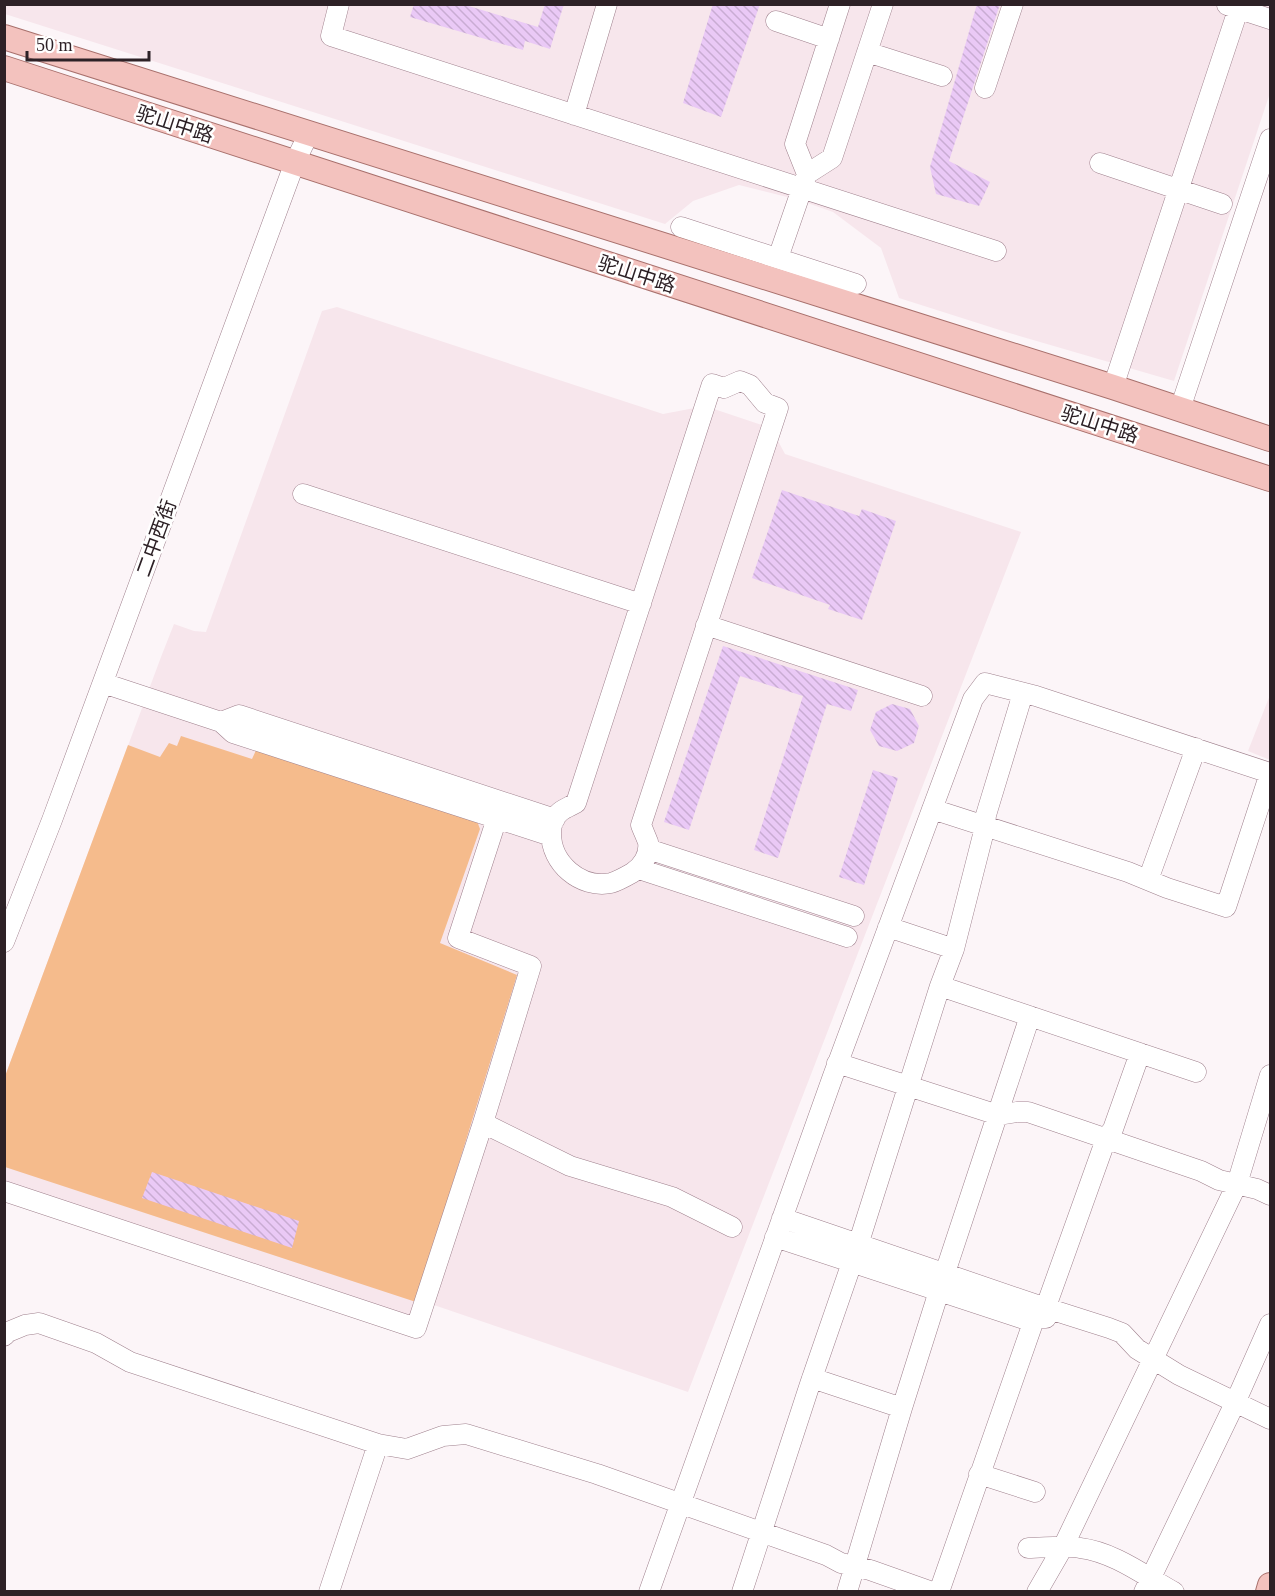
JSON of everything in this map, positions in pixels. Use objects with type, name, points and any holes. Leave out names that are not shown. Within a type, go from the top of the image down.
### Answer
[{"type":"main road","name":"驼山中路","points":[[4,37],[1113,387],[1270,439]]},
{"type":"main road","name":"驼山中路","points":[[4,68],[1270,479]]},
{"type":"main road","points":[[1268,1592],[1270,1585]]},
{"type":"street","points":[[339,4],[331,36],[574,115],[804,181],[996,251]]},
{"type":"street","points":[[574,115],[607,4]]},
{"type":"street","points":[[804,181],[795,144],[840,4]]},
{"type":"street","points":[[778,258],[804,181],[832,158],[883,4]]},
{"type":"street","points":[[985,88],[1013,4]]},
{"type":"street","points":[[1113,387],[1178,189],[1234,6],[1270,19]]},
{"type":"street","points":[[776,21],[829,39]]},
{"type":"street","points":[[867,52],[942,76]]},
{"type":"street","name":"二中西街","points":[[4,942],[52,820],[295,162],[309,133]]},
{"type":"street","points":[[1180,409],[1270,139]]},
{"type":"street","points":[[1100,163],[1222,204]]},
{"type":"street","points":[[681,227],[856,284]]},
{"type":"street","points":[[740,381],[750,385],[765,403],[778,408],[641,825],[648,843],[646,857],[639,869],[624,878],[609,883],[594,883],[579,878],[557,859],[551,843],[553,827],[560,813],[576,803],[641,604],[712,384],[724,388],[740,381]]},
{"type":"street","points":[[303,494],[641,604]]},
{"type":"street","points":[[706,625],[922,696]]},
{"type":"street","points":[[103,683],[221,722],[233,733],[497,818],[553,827]]},
{"type":"street","points":[[649,1592],[837,1063],[973,699],[979,691],[986,683],[1023,693],[1270,773],[1226,907],[1167,888],[1119,869],[932,809]]},
{"type":"street","points":[[742,1592],[954,949],[985,827],[986,814],[1023,693]]},
{"type":"street","points":[[221,722],[239,715],[553,827]]},
{"type":"street","points":[[1148,880],[1196,748]]},
{"type":"street","points":[[4,1191],[416,1328],[483,1124],[531,966],[458,938],[497,818]]},
{"type":"street","points":[[648,849],[854,916]]},
{"type":"street","points":[[639,869],[847,937]]},
{"type":"street","points":[[772,912],[780,892]]},
{"type":"street","points":[[888,927],[954,949]]},
{"type":"street","points":[[940,986],[1196,1072]]},
{"type":"street","points":[[847,1592],[942,1282],[1030,1016]]},
{"type":"street","points":[[939,1592],[979,1474],[1039,1312],[1048,1301],[1140,1053]]},
{"type":"street","points":[[837,1063],[999,1115],[1028,1113],[1201,1171],[1219,1180],[1257,1189],[1270,1195]]},
{"type":"street","points":[[1037,1592],[1063,1547],[1237,1184],[1270,1075]]},
{"type":"street","points":[[483,1124],[570,1166],[672,1197],[732,1227]]},
{"type":"street","points":[[782,1218],[855,1253]]},
{"type":"street","points":[[775,1237],[855,1253],[1039,1312],[1122,1333],[1137,1349],[1179,1376],[1270,1419]]},
{"type":"street","points":[[4,1336],[25,1324],[39,1323],[96,1343],[130,1362],[378,1443],[407,1449],[443,1436],[466,1434],[597,1474],[826,1555],[842,1563],[932,1592]]},
{"type":"street","points":[[1147,1585],[1235,1403],[1270,1324]]},
{"type":"street","points":[[812,1378],[902,1408]]},
{"type":"street","points":[[329,1592],[378,1443]]},
{"type":"street","points":[[979,1474],[1035,1492]]},
{"type":"street","points":[[1028,1548],[1081,1548],[1104,1554],[1121,1562],[1147,1585],[1174,1592]]},
{"type":"shaded area","points":[[5,4],[1270,5],[1270,93],[1174,381],[899,298],[881,248],[833,212],[799,200],[739,185],[693,201],[665,224],[5,14]]},
{"type":"shaded area","points":[[337,307],[663,414],[705,406],[771,428],[785,454],[1021,532],[688,1392],[431,1304],[419,1336],[5,1202],[4,1079],[174,624],[194,631],[206,632],[322,311]]},
{"type":"shaded area","points":[[1270,695],[1270,760],[1248,751]]},
{"type":"shaded area","points":[[181,736],[252,759],[257,748],[477,821],[480,829],[440,943],[517,975],[416,1302],[5,1167],[4,1079],[128,745],[160,757],[169,743],[177,746]]},
{"type":"building","points":[[414,4],[462,4],[538,27],[545,4],[564,4],[550,49],[525,41],[523,50],[410,17]]},
{"type":"building","points":[[713,4],[760,4],[721,117],[683,103]]},
{"type":"building","points":[[977,4],[1000,4],[949,161],[990,182],[979,206],[936,194],[930,167]]},
{"type":"building","points":[[782,490],[859,516],[862,509],[896,521],[862,620],[828,609],[830,605],[752,578]]},
{"type":"building","points":[[723,646],[858,690],[851,711],[827,704],[778,858],[754,850],[803,696],[740,676],[689,830],[664,822]]},
{"type":"building","points":[[892,704],[910,709],[919,726],[914,743],[897,751],[879,746],[870,730],[876,712]]},
{"type":"building","points":[[873,770],[898,778],[864,885],[839,877]]},
{"type":"building","points":[[152,1172],[299,1221],[292,1248],[142,1198]]}]
